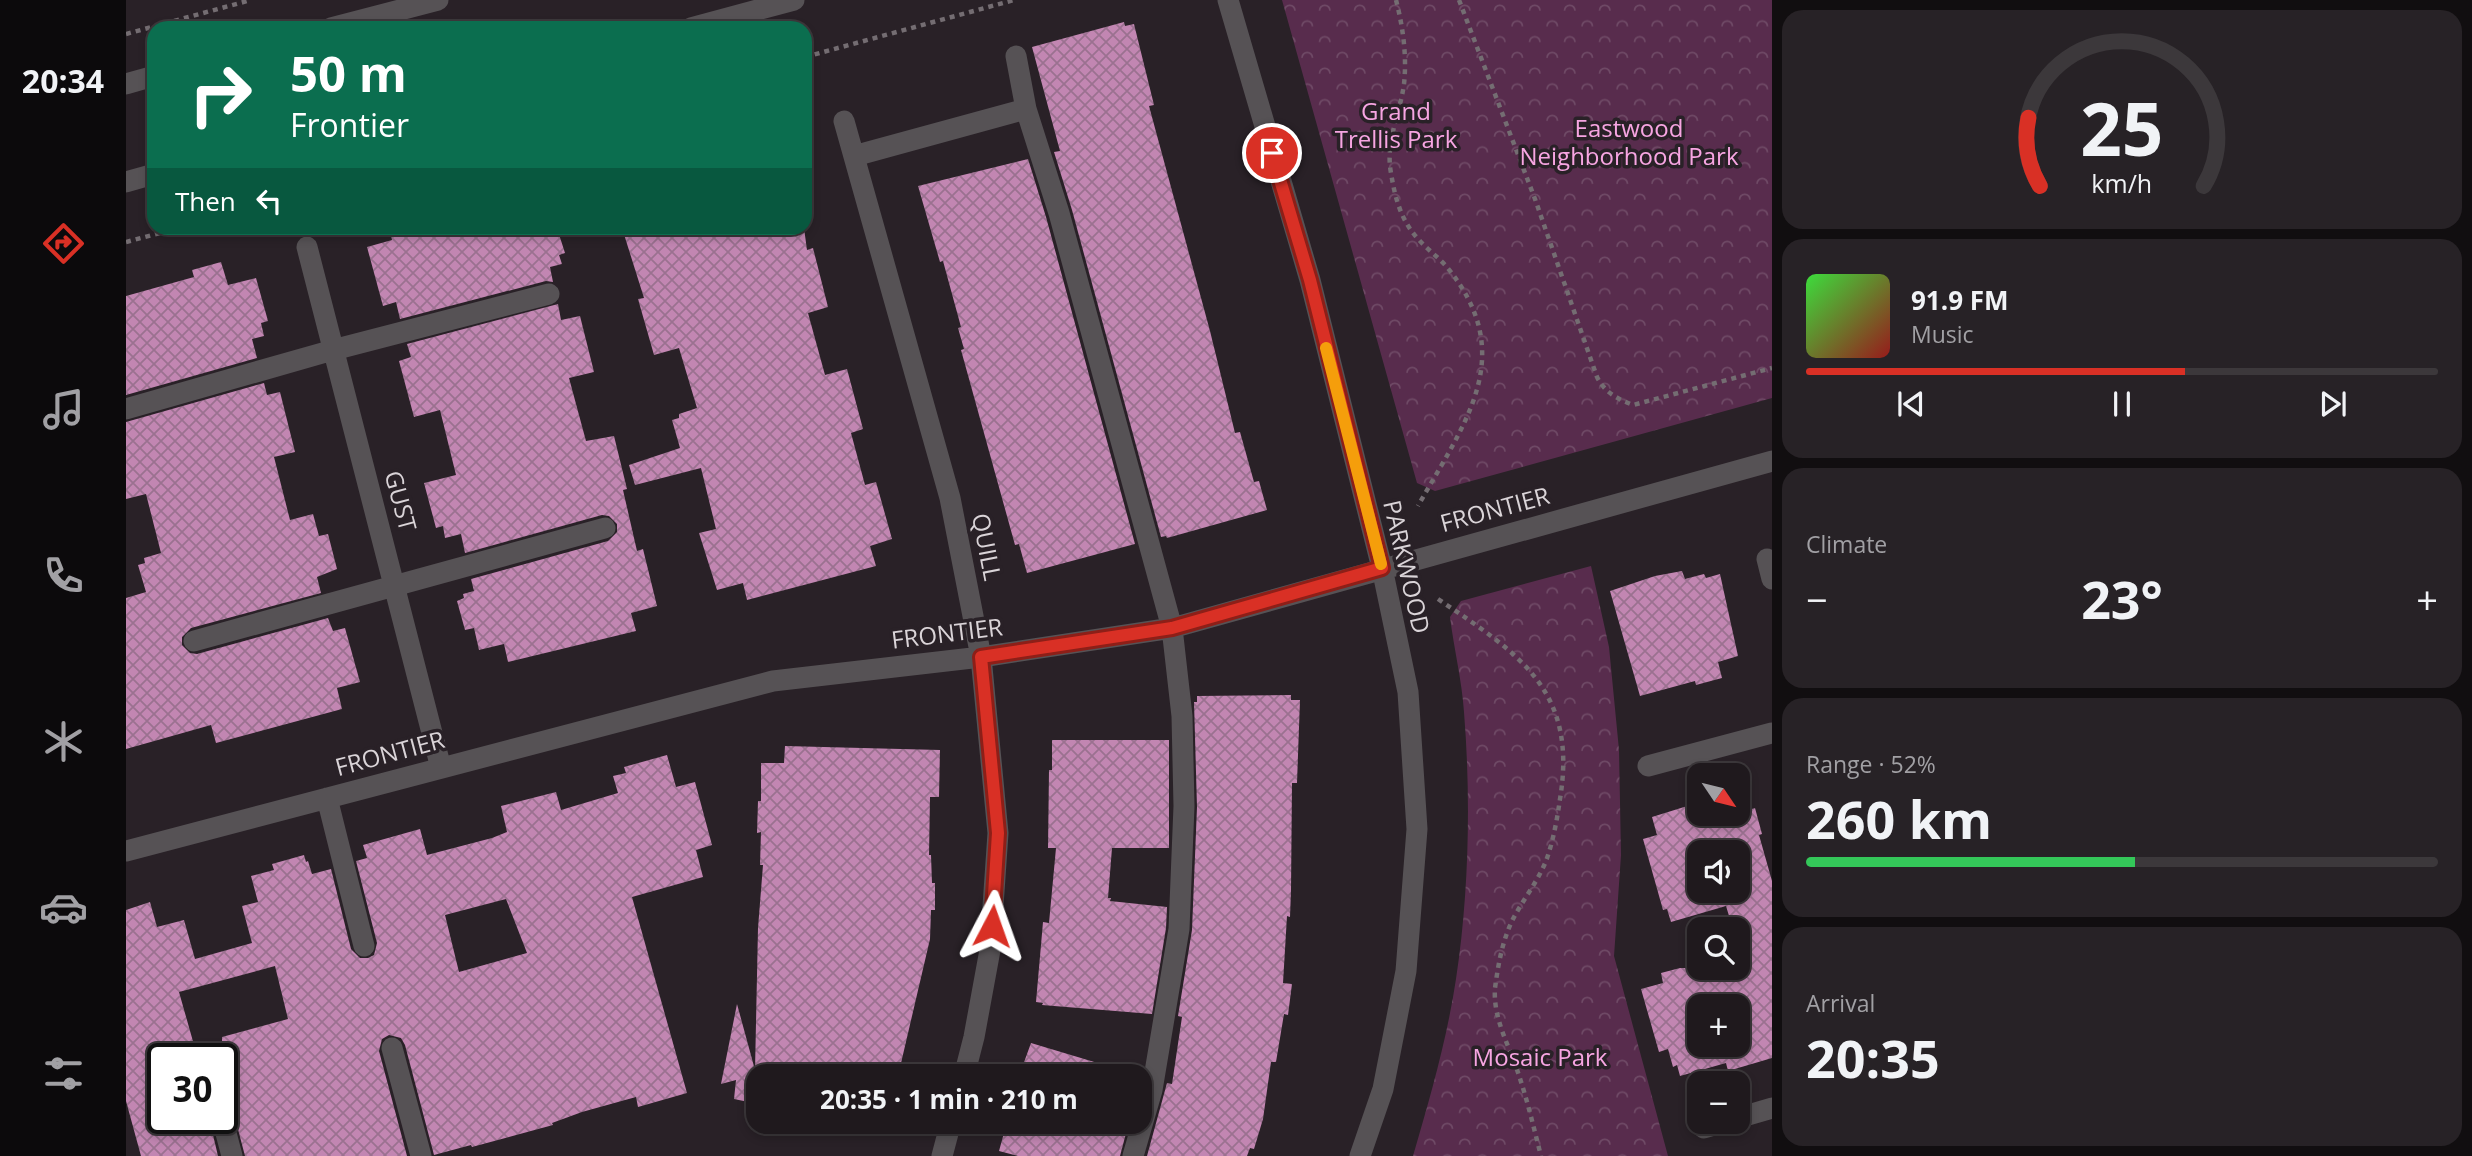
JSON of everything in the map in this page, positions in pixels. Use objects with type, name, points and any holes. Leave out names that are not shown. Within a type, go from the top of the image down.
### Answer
[{"type":"street","points":[[358,21],[438,0]]},
{"type":"street","points":[[717,21],[794,0]]},
{"type":"street","name":"PARKWOOD","points":[[1227,0],[1310,280],[1382,568],[1408,692],[1417,829],[1406,971],[1383,1089],[1360,1156]]},
{"type":"street","points":[[1016,56],[1027,109],[1059,213],[1172,628],[1181,716],[1184,806],[1179,929],[1152,1090],[1133,1156]]},
{"type":"street","points":[[126,84],[147,78]]},
{"type":"street","points":[[854,156],[1027,109]]},
{"type":"street","name":"QUILL","points":[[844,121],[950,498],[981,657],[998,833],[990,950],[967,1064]]},
{"type":"street","points":[[126,182],[147,176]]},
{"type":"street","name":"GUST","points":[[307,247],[441,768]]},
{"type":"street","points":[[126,409],[333,350],[549,294]]},
{"type":"street","name":"FRONTIER","points":[[126,850],[773,681],[981,657],[1172,628],[1772,461]]},
{"type":"street","points":[[194,641],[395,588],[605,528]]},
{"type":"street","points":[[1648,766],[1772,733]]},
{"type":"street","points":[[327,798],[364,946]]},
{"type":"street","points":[[392,1048],[421,1156]]},
{"type":"street","points":[[1750,1114],[1772,1108]]},
{"type":"street","points":[[226,1134],[232,1156]]},
{"type":"street","points":[[942,1156],[948,1134]]},
{"type":"path","points":[[174,21],[251,0]]},
{"type":"path","points":[[812,55],[1014,0]]},
{"type":"path","points":[[1396,0],[1402,22],[1405,56],[1404,85],[1390,142],[1390,167],[1396,200],[1406,223],[1419,241],[1437,256],[1463,287],[1479,322],[1483,352],[1480,381],[1471,412],[1418,506]]},
{"type":"path","points":[[1459,0],[1535,199],[1602,387],[1633,405],[1772,368]]},
{"type":"path","points":[[126,34],[147,28]]},
{"type":"path","points":[[126,242],[152,235]]},
{"type":"path","points":[[1438,599],[1489,634],[1523,662],[1550,697],[1561,732],[1564,775],[1557,821],[1546,861],[1511,922],[1501,953],[1495,992],[1501,1032],[1515,1065],[1541,1156]]},
{"type":"green space","name":"Eastwood Neighborhood Park","points":[[1282,0],[1772,0],[1772,398],[1435,491],[1417,483]]},
{"type":"green space","name":"Mosaic Park","points":[[1591,566],[1609,647],[1619,750],[1621,855],[1614,956],[1668,1156],[1413,1156],[1448,1024],[1460,947],[1466,880],[1466,745],[1462,689],[1450,617],[1461,601]]},
{"type":"building","points":[[1124,22],[1125,26],[1134,24],[1154,105],[1149,106],[1235,433],[1240,432],[1254,482],[1259,481],[1267,510],[1167,538],[1161,537],[1054,152],[1060,151],[1032,47]]},
{"type":"building","points":[[1028,159],[1135,544],[1027,573],[1019,544],[1015,545],[961,350],[964,349],[958,328],[961,327],[918,186]]},
{"type":"building","points":[[391,235],[559,235],[565,253],[559,255],[562,264],[550,267],[553,282],[546,281],[400,319],[396,302],[383,306],[367,247],[392,240]]},
{"type":"building","points":[[624,235],[805,235],[807,250],[813,248],[828,307],[808,313],[825,375],[847,369],[863,429],[851,433],[865,485],[876,482],[892,539],[870,546],[876,566],[747,600],[743,583],[717,590],[699,533],[716,529],[701,468],[635,485],[629,465],[680,448],[672,420],[679,418],[679,414],[697,408],[679,348],[654,355],[638,299],[644,298]]},
{"type":"building","points":[[221,262],[228,285],[256,278],[268,321],[261,323],[264,336],[252,339],[257,358],[126,395],[126,296],[194,277],[192,270]]},
{"type":"building","points":[[558,304],[561,320],[580,316],[594,372],[569,378],[586,441],[614,436],[627,489],[623,490],[637,551],[643,549],[657,606],[631,613],[636,631],[508,662],[504,644],[479,650],[474,628],[465,630],[457,601],[464,598],[463,594],[474,591],[471,579],[608,541],[617,532],[617,524],[609,516],[602,515],[465,553],[461,534],[445,538],[443,526],[436,528],[424,483],[456,475],[440,410],[414,417],[399,361],[411,357],[407,344]]},
{"type":"building","points":[[264,383],[267,395],[280,392],[295,452],[274,457],[290,520],[313,514],[319,536],[328,534],[337,569],[317,577],[321,593],[191,628],[182,637],[182,645],[190,653],[197,654],[328,618],[333,631],[345,628],[360,682],[337,688],[342,709],[216,743],[211,725],[126,749],[126,598],[146,592],[138,565],[145,563],[144,558],[161,553],[146,494],[126,499],[126,422]]},
{"type":"building","points":[[1682,571],[1685,579],[1704,574],[1706,578],[1720,574],[1738,656],[1718,662],[1722,678],[1696,685],[1695,681],[1640,696],[1610,591],[1655,576]]},
{"type":"building","points":[[1291,695],[1291,700],[1300,700],[1297,783],[1292,783],[1290,917],[1287,916],[1283,983],[1292,984],[1288,1015],[1284,1014],[1276,1062],[1271,1062],[1263,1119],[1254,1149],[1250,1148],[1247,1156],[1147,1156],[1167,1083],[1172,1084],[1182,1017],[1178,1016],[1192,930],[1197,807],[1194,702],[1197,702],[1197,696]]},
{"type":"building","points":[[1052,740],[1169,740],[1169,848],[1112,848],[1108,898],[1111,898],[1110,901],[1167,907],[1152,1014],[1042,1005],[1043,1003],[1036,1002],[1043,922],[1049,923],[1056,848],[1048,848]]},
{"type":"building","points":[[785,746],[940,750],[939,797],[930,797],[929,855],[932,883],[935,883],[935,910],[931,910],[930,939],[901,1064],[755,1064],[758,928],[763,865],[760,865],[761,832],[757,833],[758,801],[761,801],[761,763],[784,763]]},
{"type":"building","points":[[667,755],[676,787],[695,782],[712,845],[696,850],[703,877],[632,897],[687,1093],[638,1107],[636,1097],[582,1112],[552,1123],[553,1125],[434,1155],[405,1045],[401,1038],[389,1035],[382,1039],[379,1051],[407,1156],[245,1156],[238,1129],[238,1043],[222,1043],[222,1037],[288,1019],[275,966],[179,992],[193,1043],[147,1043],[147,1134],[213,1134],[218,1156],[141,1156],[126,1101],[126,910],[150,902],[157,927],[184,920],[195,959],[252,943],[242,906],[258,902],[251,876],[274,870],[272,864],[304,855],[312,874],[331,869],[351,949],[360,958],[368,958],[374,955],[377,943],[356,861],[367,858],[363,845],[420,829],[427,855],[492,838],[507,832],[501,806],[556,792],[561,810],[618,793],[613,776],[626,773],[624,767]],"holes":[[[506,899],[527,953],[459,972],[445,915]]]},
{"type":"building","points":[[1687,806],[1687,826],[1750,826],[1750,810],[1755,808],[1762,834],[1759,835],[1772,881],[1772,1058],[1728,1071],[1726,1063],[1698,1071],[1687,1071],[1687,1074],[1680,1076],[1677,1065],[1673,1067],[1668,1049],[1659,1052],[1641,989],[1663,983],[1661,973],[1680,968],[1687,968],[1687,980],[1750,980],[1750,917],[1729,917],[1726,906],[1671,922],[1667,909],[1663,910],[1643,839],[1657,835],[1652,817]]},
{"type":"building","points":[[737,1004],[753,1064],[746,1064],[746,1102],[734,1099],[736,1080],[721,1084]]},
{"type":"building","points":[[1031,1043],[1101,1064],[1023,1064]]},
{"type":"building","points":[[1004,1134],[1126,1134],[1120,1156],[1018,1156],[999,1151]]},
{"type":"slow traffic","points":[[1326,348],[1381,564]]},
{"type":"route","points":[[992,926],[998,833],[981,657],[1172,628],[1382,568],[1310,280],[1272,153]]},
{"type":"park label","name":"Grand Trellis Park","points":[[1396,126]]}]
